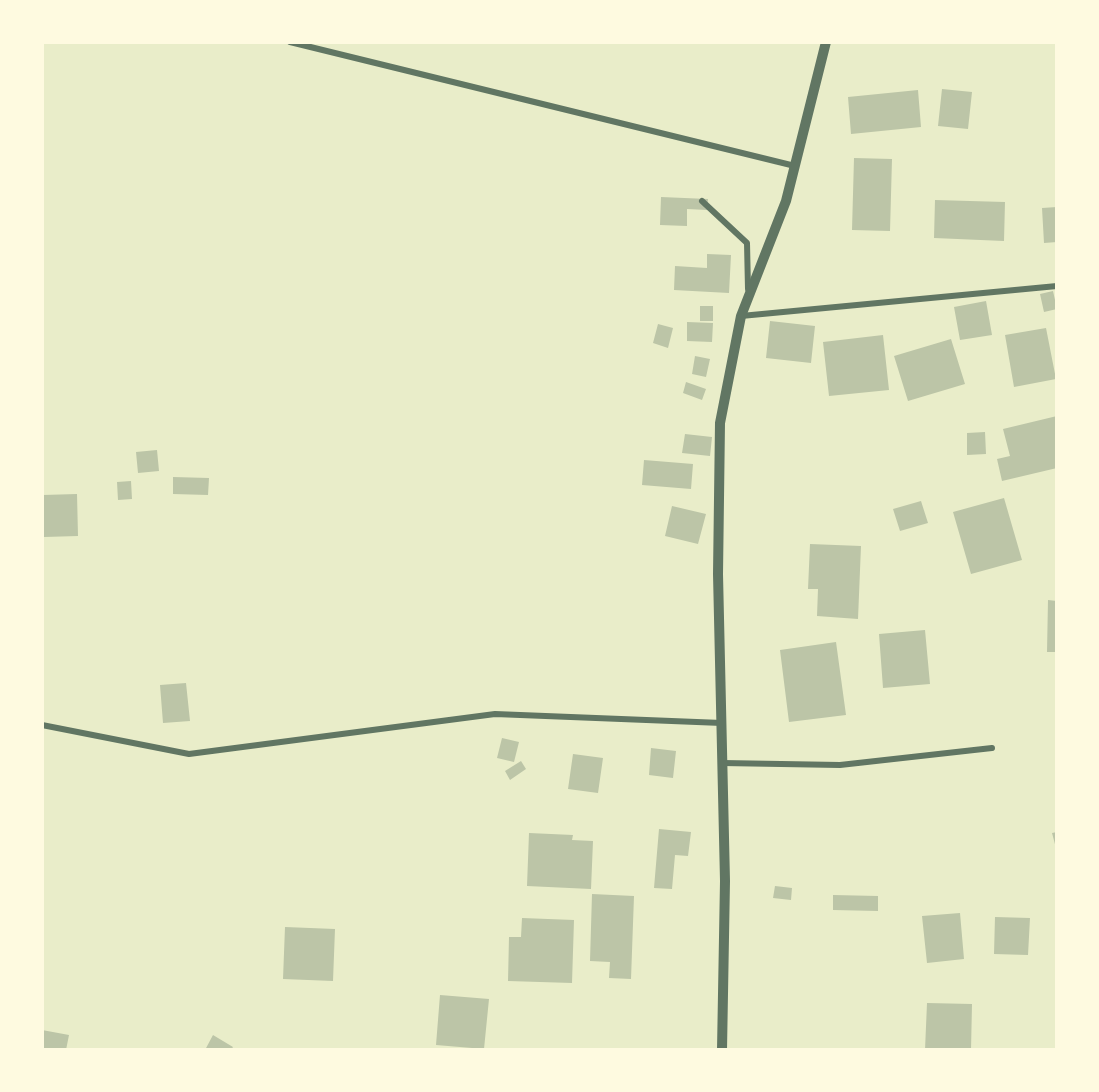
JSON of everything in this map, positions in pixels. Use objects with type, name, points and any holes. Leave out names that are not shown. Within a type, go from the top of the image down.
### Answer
[{"type":"street","points":[[290,42],[795,166]]},
{"type":"street","points":[[722,1050],[725,881],[718,574],[720,423],[741,316],[786,201],[826,42]]},
{"type":"street","points":[[702,201],[747,243],[749,296]]},
{"type":"street","points":[[741,316],[1057,286]]},
{"type":"street","points":[[42,725],[189,754],[495,714],[722,723]]},
{"type":"street","points":[[722,764],[840,765],[992,748]]},
{"type":"building","points":[[942,89],[972,92],[968,129],[938,126]]},
{"type":"building","points":[[918,90],[921,127],[851,134],[848,97]]},
{"type":"building","points":[[854,158],[892,159],[890,231],[852,230]]},
{"type":"building","points":[[661,197],[708,199],[707,210],[687,209],[687,226],[660,225]]},
{"type":"building","points":[[935,200],[1005,202],[1004,241],[934,238]]},
{"type":"building","points":[[1057,207],[1057,242],[1044,243],[1042,208]]},
{"type":"building","points":[[707,254],[731,255],[729,293],[674,290],[675,266],[707,268]]},
{"type":"building","points":[[1053,291],[1057,309],[1044,312],[1040,294]]},
{"type":"building","points":[[986,301],[992,335],[960,340],[954,307]]},
{"type":"building","points":[[700,306],[713,306],[713,321],[700,321]]},
{"type":"building","points":[[770,321],[815,326],[811,363],[766,358]]},
{"type":"building","points":[[687,322],[713,323],[712,342],[687,341]]},
{"type":"building","points":[[658,324],[673,328],[668,348],[653,343]]},
{"type":"building","points":[[1046,328],[1056,379],[1014,387],[1005,335]]},
{"type":"building","points":[[883,335],[889,390],[829,396],[823,342]]},
{"type":"building","points":[[951,339],[965,384],[908,401],[894,356]]},
{"type":"building","points":[[695,356],[710,359],[706,377],[692,374]]},
{"type":"building","points":[[686,382],[706,389],[702,400],[683,393]]},
{"type":"building","points":[[1057,416],[1057,468],[1002,481],[997,459],[1010,456],[1003,429]]},
{"type":"building","points":[[985,432],[986,454],[967,455],[967,433]]},
{"type":"building","points":[[685,434],[712,437],[710,456],[682,453]]},
{"type":"building","points":[[157,450],[159,471],[138,473],[136,452]]},
{"type":"building","points":[[644,460],[693,464],[691,489],[642,485]]},
{"type":"building","points":[[173,477],[209,478],[208,495],[173,494]]},
{"type":"building","points":[[131,481],[132,499],[118,500],[117,482]]},
{"type":"building","points":[[77,494],[78,536],[44,537],[43,495]]},
{"type":"building","points":[[1004,498],[1022,560],[971,574],[953,512]]},
{"type":"building","points":[[921,501],[928,523],[900,531],[893,509]]},
{"type":"building","points":[[672,506],[706,514],[698,544],[665,536]]},
{"type":"building","points":[[810,544],[861,546],[858,619],[817,616],[818,589],[808,589]]},
{"type":"building","points":[[1048,600],[1057,601],[1057,652],[1047,652]]},
{"type":"building","points":[[925,630],[930,684],[883,688],[879,634]]},
{"type":"building","points":[[836,642],[846,715],[789,722],[780,650]]},
{"type":"building","points":[[186,683],[190,721],[163,723],[160,685]]},
{"type":"building","points":[[502,738],[519,742],[514,762],[497,758]]},
{"type":"building","points":[[651,748],[676,751],[673,778],[649,775]]},
{"type":"building","points":[[573,754],[603,758],[598,793],[568,789]]},
{"type":"building","points":[[521,761],[526,769],[510,780],[505,771]]},
{"type":"building","points":[[659,829],[691,832],[688,856],[675,855],[672,889],[654,888]]},
{"type":"building","points":[[1057,832],[1057,848],[1056,848],[1052,833]]},
{"type":"building","points":[[529,833],[573,835],[572,840],[593,841],[591,889],[527,886]]},
{"type":"building","points":[[775,886],[792,888],[791,900],[773,898]]},
{"type":"building","points":[[592,894],[634,896],[631,979],[609,978],[610,962],[590,961]]},
{"type":"building","points":[[833,895],[878,896],[878,911],[833,910]]},
{"type":"building","points":[[960,913],[964,959],[927,963],[922,916]]},
{"type":"building","points":[[995,917],[1030,918],[1028,955],[994,954]]},
{"type":"building","points":[[522,918],[574,920],[572,983],[508,981],[509,937],[521,937]]},
{"type":"building","points":[[285,927],[335,929],[333,981],[283,979]]},
{"type":"building","points":[[440,995],[489,999],[484,1049],[436,1045]]},
{"type":"building","points":[[927,1003],[972,1004],[971,1050],[925,1050]]},
{"type":"building","points":[[42,1030],[69,1035],[66,1050],[42,1050]]},
{"type":"building","points":[[213,1035],[233,1047],[231,1050],[205,1050]]}]
